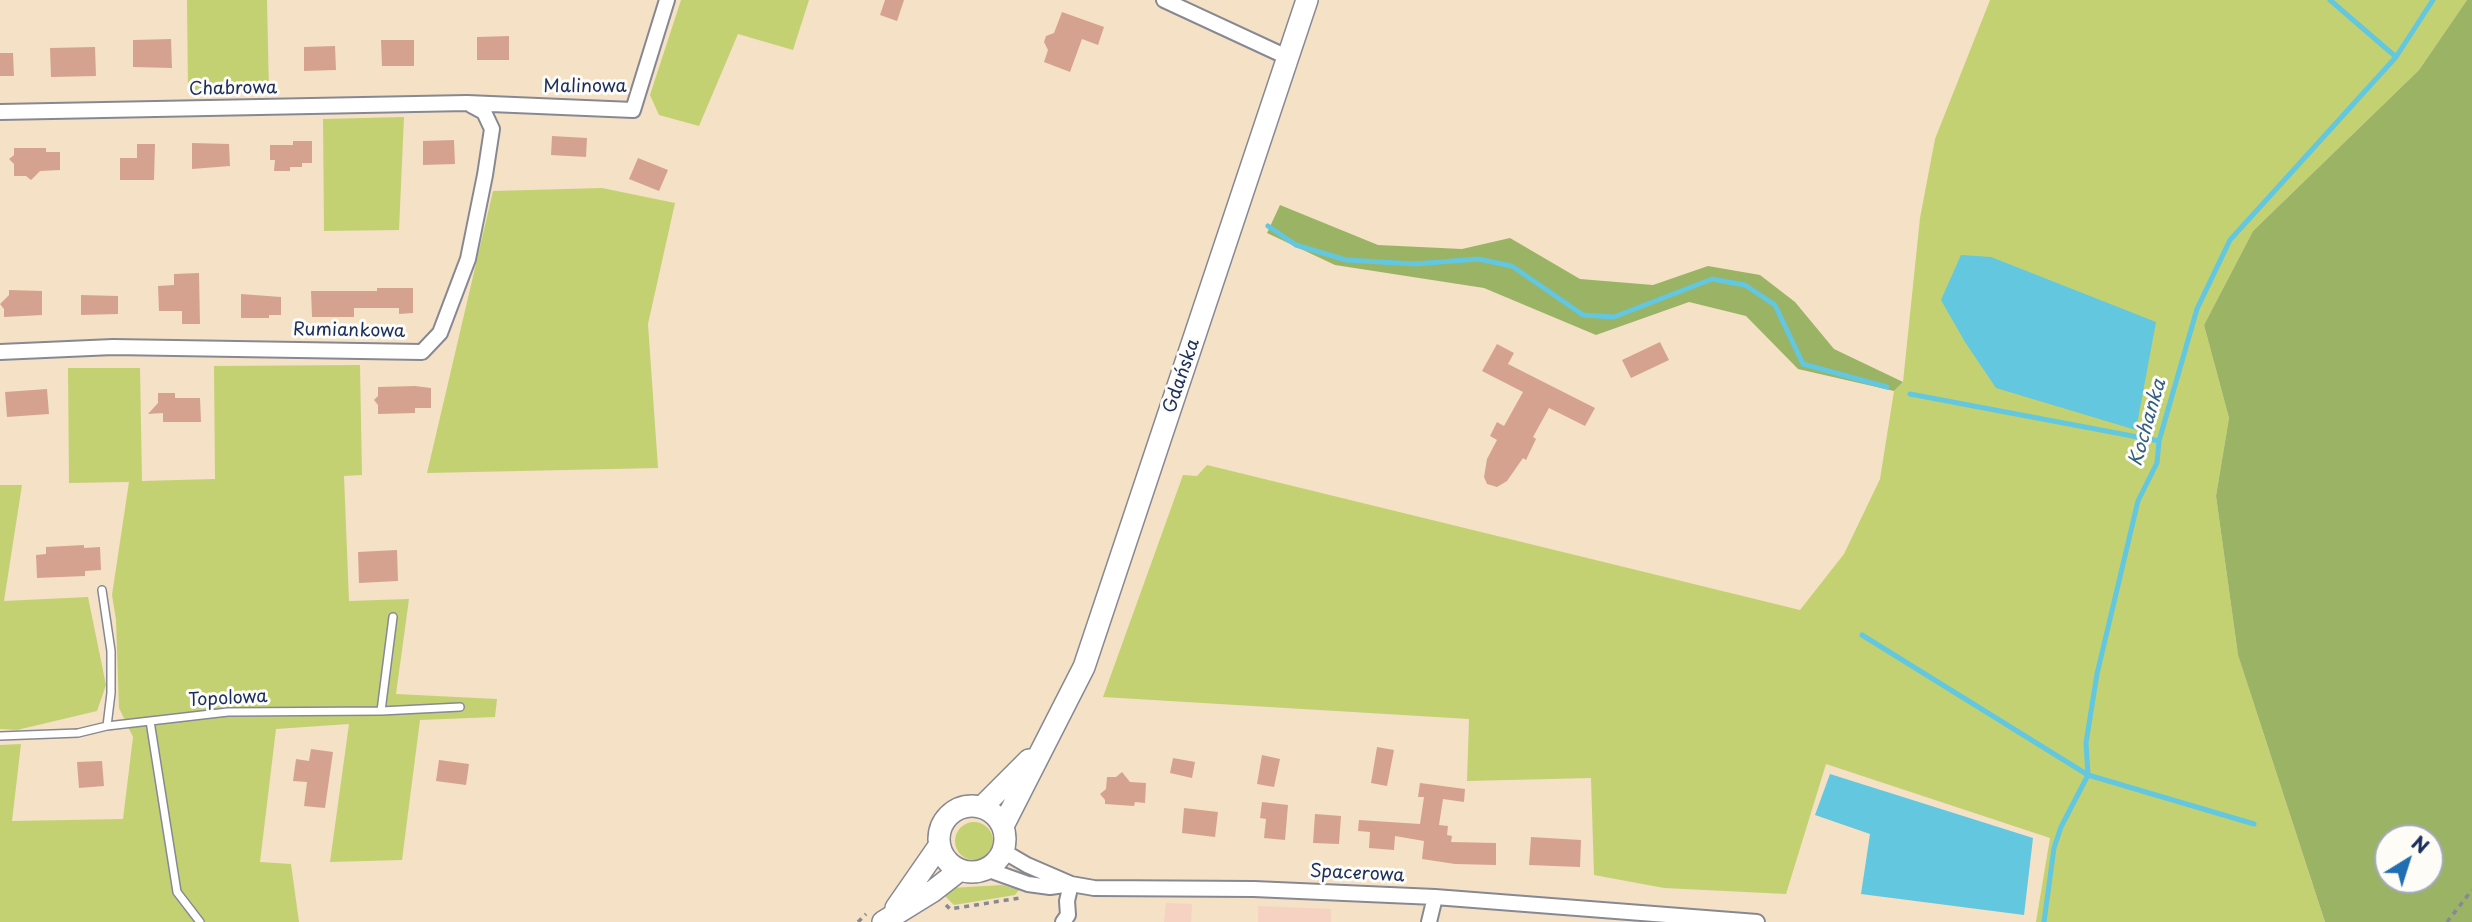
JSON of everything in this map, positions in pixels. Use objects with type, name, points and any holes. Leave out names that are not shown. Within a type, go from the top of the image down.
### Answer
[{"type":"main road","name":"Gdańska","points":[[1003,826],[1084,667],[1307,0]]},
{"type":"main road","name":"Gdańska","points":[[982,807],[1042,746]]},
{"type":"main road","points":[[968,805],[982,807],[994,814],[1003,826],[1003,851],[996,862],[986,869],[968,872],[960,870],[946,861],[939,846],[939,832],[944,819],[954,810],[968,805]]},
{"type":"main road","points":[[887,918],[939,846]]},
{"type":"main road","points":[[887,918],[933,891],[960,870]]},
{"type":"street","name":"Malinowa","points":[[467,103],[633,110],[667,0]]},
{"type":"street","points":[[1164,0],[1287,57]]},
{"type":"street","name":"Chabrowa","points":[[0,113],[467,103]]},
{"type":"street","name":"Rumiankowa","points":[[0,352],[113,347],[422,352],[440,333],[468,260],[485,175],[492,129],[484,112],[467,103]]},
{"type":"street","name":"Spacerowa","points":[[1003,851],[1027,865],[1071,884],[1094,888],[1254,889],[1435,897],[1757,922]]},
{"type":"street","name":"Spacerowa","points":[[986,869],[1028,884],[1050,887],[1071,884]]},
{"type":"street","points":[[1063,922],[1068,915],[1071,884]]},
{"type":"street","points":[[1429,922],[1435,897]]},
{"type":"lane","points":[[102,590],[111,651],[111,693],[107,726]]},
{"type":"lane","points":[[381,711],[393,617]]},
{"type":"lane","name":"Topolowa","points":[[0,736],[78,733],[107,726],[228,712],[381,711],[460,707]]},
{"type":"lane","points":[[150,721],[177,892],[200,922]]},
{"type":"path","points":[[2448,922],[2472,890]]},
{"type":"shaded area","points":[[1166,903],[1192,904],[1191,922],[1164,922]]},
{"type":"shaded area","points":[[1258,906],[1331,909],[1331,922],[1258,922]]},
{"type":"green space","points":[[187,0],[267,0],[269,93],[188,94]]},
{"type":"green space","points":[[681,0],[809,0],[793,50],[738,34],[699,126],[659,115],[650,95]]},
{"type":"green space","points":[[1990,0],[2467,0],[2419,70],[2253,231],[2204,325],[2229,418],[2216,496],[2238,655],[2325,922],[2036,922],[2050,838],[1826,764],[1786,894],[1664,888],[1594,875],[1591,778],[1467,781],[1469,719],[1103,697],[1183,475],[1197,476],[1207,465],[1800,610],[1844,554],[1880,479],[1894,391],[1903,382],[1920,218],[1935,139]]},
{"type":"green space","points":[[2467,0],[2472,0],[2472,922],[2325,922],[2238,655],[2216,496],[2229,418],[2204,325],[2253,231],[2419,70]]},
{"type":"green space","points":[[404,117],[399,230],[324,231],[323,119]]},
{"type":"green space","points":[[602,188],[675,203],[648,324],[658,468],[427,473],[493,191]]},
{"type":"green space","points":[[1280,205],[1378,245],[1462,249],[1510,238],[1580,279],[1653,285],[1708,266],[1760,275],[1795,302],[1834,349],[1903,382],[1894,391],[1798,369],[1746,316],[1689,302],[1596,335],[1484,288],[1335,265],[1267,233]]},
{"type":"green space","points":[[360,365],[362,475],[344,476],[349,601],[409,599],[396,694],[497,699],[495,717],[420,720],[402,860],[330,862],[349,724],[276,729],[260,862],[291,864],[299,922],[0,922],[0,745],[21,744],[12,821],[123,819],[133,737],[119,708],[116,620],[112,595],[129,482],[69,483],[68,368],[140,368],[142,481],[215,479],[214,366]]},
{"type":"green space","points":[[0,485],[22,485],[4,601],[88,597],[106,685],[97,711],[17,730],[0,729]]},
{"type":"green space","points":[[974,822],[988,827],[993,841],[988,855],[974,860],[960,855],[955,841],[960,827]]},
{"type":"green space","points":[[1002,885],[1019,890],[1015,895],[954,905],[942,893],[951,888]]},
{"type":"water","points":[[1961,255],[1991,257],[2156,322],[2136,430],[1996,388],[1941,300]]},
{"type":"water","points":[[1830,774],[2033,838],[2024,915],[1861,894],[1870,834],[1815,815]]},
{"type":"building","points":[[885,0],[904,0],[897,21],[880,15]]},
{"type":"building","points":[[1062,12],[1104,27],[1098,45],[1082,39],[1070,72],[1044,62],[1048,50],[1044,42],[1046,36],[1054,33]]},
{"type":"building","points":[[509,36],[509,60],[477,60],[477,37]]},
{"type":"building","points":[[171,39],[172,68],[133,67],[133,40]]},
{"type":"building","points":[[381,40],[414,40],[414,66],[382,66]]},
{"type":"building","points":[[335,46],[336,70],[304,71],[304,47]]},
{"type":"building","points":[[95,47],[96,76],[51,77],[50,48]]},
{"type":"building","points":[[0,53],[13,53],[14,76],[0,76]]},
{"type":"building","points":[[552,136],[587,138],[586,157],[551,155]]},
{"type":"building","points":[[454,140],[455,164],[423,165],[423,141]]},
{"type":"building","points":[[293,141],[312,141],[312,163],[302,163],[302,167],[290,167],[290,171],[274,171],[275,160],[270,160],[270,145],[293,145]]},
{"type":"building","points":[[192,143],[229,144],[230,166],[192,169]]},
{"type":"building","points":[[137,144],[155,144],[154,180],[120,180],[120,158],[137,158]]},
{"type":"building","points":[[14,148],[46,148],[46,152],[60,152],[60,170],[40,171],[31,180],[26,176],[14,176],[14,164],[9,159],[14,155]]},
{"type":"building","points":[[638,158],[668,170],[659,191],[629,179]]},
{"type":"building","points":[[199,273],[200,324],[182,324],[182,311],[159,311],[158,286],[174,285],[174,274]]},
{"type":"building","points":[[377,288],[413,288],[413,313],[399,314],[399,308],[354,308],[354,317],[312,317],[311,291],[377,291]]},
{"type":"building","points":[[9,290],[42,291],[42,315],[4,317],[4,309],[0,304],[9,295]]},
{"type":"building","points":[[241,294],[281,297],[281,315],[241,318]]},
{"type":"building","points":[[81,295],[118,296],[118,314],[81,315]]},
{"type":"building","points":[[1660,342],[1669,360],[1631,378],[1622,360]]},
{"type":"building","points":[[1497,344],[1514,353],[1508,364],[1595,408],[1585,426],[1549,408],[1533,437],[1536,439],[1526,460],[1523,458],[1507,481],[1497,487],[1487,484],[1484,477],[1487,459],[1497,440],[1490,436],[1497,422],[1504,426],[1523,392],[1482,371]]},
{"type":"building","points":[[378,387],[431,388],[431,408],[415,408],[415,413],[378,414],[378,405],[374,400],[378,396]]},
{"type":"building","points":[[47,389],[49,414],[7,417],[5,392]]},
{"type":"building","points":[[158,393],[175,393],[175,398],[200,398],[201,422],[163,422],[163,413],[148,414],[158,403]]},
{"type":"building","points":[[84,545],[84,548],[100,547],[101,570],[85,571],[85,576],[37,578],[36,555],[46,554],[46,547]]},
{"type":"building","points":[[397,550],[398,581],[359,583],[358,552]]},
{"type":"building","points":[[1377,747],[1394,750],[1387,786],[1371,783]]},
{"type":"building","points":[[311,749],[333,752],[325,808],[304,806],[307,782],[293,781],[296,759],[309,761]]},
{"type":"building","points":[[1262,755],[1280,759],[1274,787],[1257,784]]},
{"type":"building","points":[[1173,758],[1195,762],[1192,778],[1170,773]]},
{"type":"building","points":[[439,760],[469,764],[466,785],[436,781]]},
{"type":"building","points":[[102,761],[104,786],[79,788],[77,762]]},
{"type":"building","points":[[1122,772],[1130,782],[1146,783],[1145,803],[1135,802],[1134,806],[1105,804],[1100,794],[1106,789],[1107,777],[1116,777]]},
{"type":"building","points":[[1420,783],[1465,789],[1464,802],[1443,799],[1439,825],[1448,826],[1447,835],[1452,836],[1451,842],[1496,843],[1496,865],[1455,864],[1422,859],[1424,841],[1395,836],[1394,850],[1369,848],[1370,832],[1358,831],[1359,820],[1420,824],[1424,797],[1418,797]]},
{"type":"building","points":[[1262,802],[1288,805],[1285,840],[1264,838],[1266,819],[1260,818]]},
{"type":"building","points":[[1184,808],[1218,812],[1215,837],[1182,833]]},
{"type":"building","points":[[1315,814],[1341,816],[1339,844],[1313,843]]},
{"type":"building","points":[[1531,837],[1581,840],[1580,867],[1529,865]]},
{"type":"waterway","points":[[2330,0],[2396,57]]},
{"type":"waterway","name":"Kochanka","points":[[2044,922],[2054,848],[2061,827],[2088,775],[2086,743],[2097,674],[2138,501],[2157,463],[2159,441],[2197,309],[2230,240],[2396,57],[2433,0]]},
{"type":"waterway","points":[[1268,226],[1296,245],[1346,260],[1415,264],[1478,259],[1512,266],[1583,315],[1614,317],[1712,279],[1745,285],[1775,305],[1803,364],[1887,387]]},
{"type":"waterway","points":[[1910,394],[2159,441]]},
{"type":"waterway","points":[[1862,635],[2088,775],[2254,824]]}]
